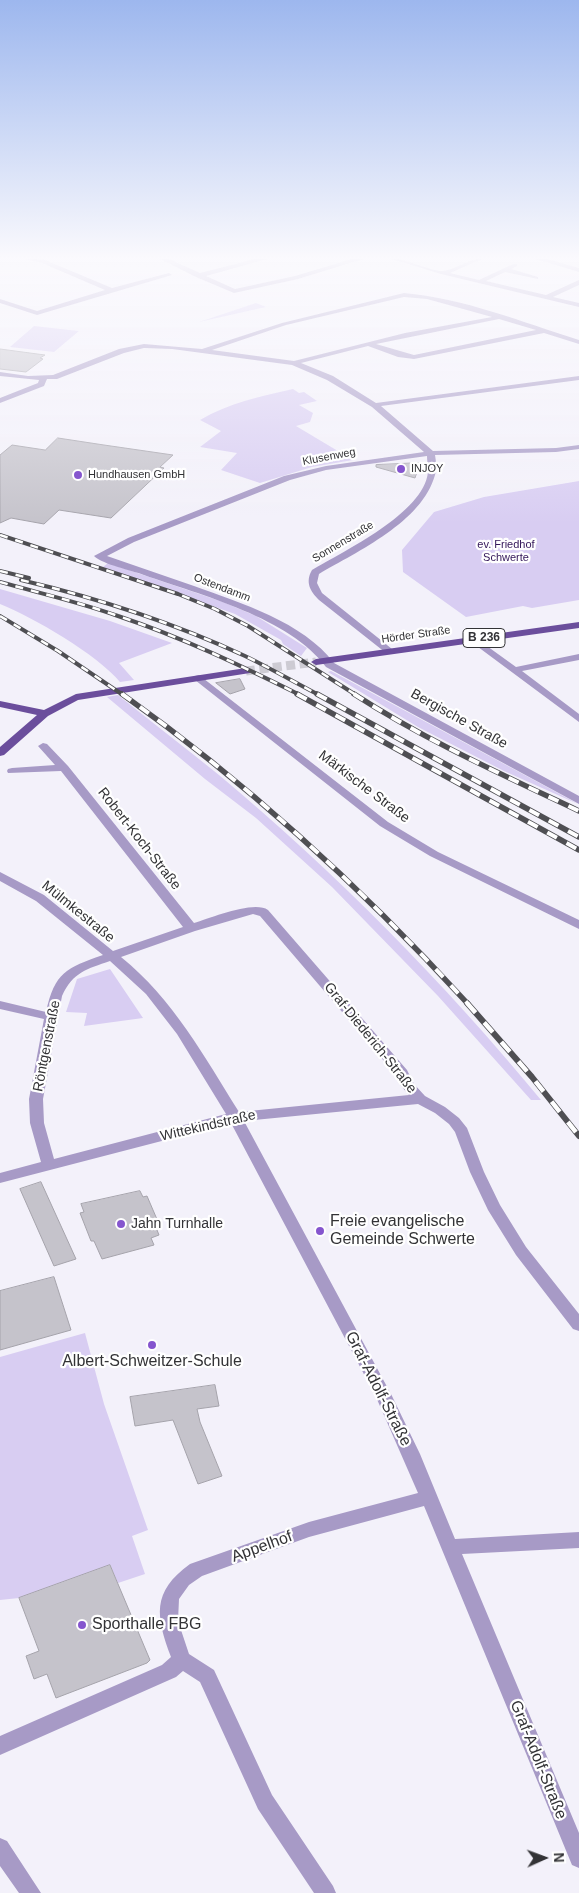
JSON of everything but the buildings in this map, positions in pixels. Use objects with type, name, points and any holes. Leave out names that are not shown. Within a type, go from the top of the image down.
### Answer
[{"type":"main road","name":"Hörder Straße","points":[[321,661],[579,625]]},
{"type":"main road","points":[[0,753],[28,725],[44,713],[59,703],[89,693],[246,671]]},
{"type":"main road","points":[[0,704],[44,713]]},
{"type":"street","points":[[0,374],[28,378],[64,375],[122,351],[138,347]]},
{"type":"street","points":[[173,347],[294,363],[330,378],[375,405],[431,453]]},
{"type":"street","points":[[202,351],[213,347]]},
{"type":"street","points":[[294,363],[355,347]]},
{"type":"street","points":[[378,347],[414,357],[461,347]]},
{"type":"street","points":[[0,401],[41,384],[44,378]]},
{"type":"street","points":[[375,405],[579,378]]},
{"type":"street","name":"Klusenweg","points":[[100,556],[131,540],[305,472],[366,461],[431,453],[556,450],[579,447]]},
{"type":"street","name":"Sonnenstraße","points":[[389,651],[322,598],[313,586],[312,577],[315,572],[368,543],[407,511],[430,482],[434,472],[434,462],[431,453]]},
{"type":"street","name":"Ostendamm","points":[[100,556],[247,608],[292,632],[321,653],[321,661]]},
{"type":"street","points":[[473,639],[579,719]]},
{"type":"street","points":[[514,670],[579,657]]},
{"type":"street","name":"Bergische Straße","points":[[321,661],[579,802]]},
{"type":"street","name":"Märkische Straße","points":[[199,678],[384,824],[434,854],[579,925]]},
{"type":"street","name":"Robert-Koch-Straße","points":[[43,746],[64,768],[191,928]]},
{"type":"street","points":[[12,771],[64,768]]},
{"type":"street","name":"Mülmkestraße","points":[[0,876],[40,898],[111,957]]},
{"type":"street","name":"Graf-Diederich-Straße","points":[[191,928],[252,910],[260,910],[264,913],[402,1073],[408,1086],[420,1099],[440,1110],[454,1121],[462,1131],[477,1172],[493,1206],[521,1251],[579,1325]]},
{"type":"street","name":"Röntgenstraße","points":[[50,1165],[37,1123],[36,1098],[51,1017],[56,996],[63,980],[76,970],[191,928]]},
{"type":"street","name":"Graf-Adolf-Straße","points":[[111,957],[152,991],[182,1032],[235,1117],[389,1407],[452,1547],[578,1852]]},
{"type":"street","points":[[0,1005],[51,1017]]},
{"type":"street","name":"Wittekindstraße","points":[[0,1178],[235,1117],[420,1099]]},
{"type":"street","name":"Appelhof","points":[[182,1660],[170,1629],[168,1601],[181,1579],[196,1570],[309,1530],[430,1497]]},
{"type":"street","points":[[452,1547],[579,1540]]},
{"type":"street","points":[[0,1746],[169,1671],[182,1660],[207,1676],[265,1802],[326,1893]]},
{"type":"street","points":[[0,1848],[30,1893]]},
{"type":"green space","points":[[13,347],[60,347],[54,352]]},
{"type":"green space","points":[[293,389],[299,393],[304,392],[317,401],[299,405],[313,413],[310,422],[296,426],[353,460],[312,467],[260,483],[221,470],[237,453],[200,447],[221,431],[200,420],[257,397]]},
{"type":"green space","name":"ev. Friedhof Schwerte","points":[[579,481],[579,600],[532,608],[523,606],[466,617],[403,572],[402,550],[434,512],[484,497]]},
{"type":"green space","points":[[108,563],[223,602],[256,616],[307,648],[301,656],[283,644],[281,640],[235,614],[103,567]]},
{"type":"green space","points":[[0,589],[110,621],[172,643],[119,663],[134,680],[120,682],[97,660],[81,649],[47,627],[0,604]]},
{"type":"green space","points":[[331,671],[578,804],[504,771],[418,727],[328,672]]},
{"type":"green space","points":[[118,695],[219,775],[347,890],[388,930],[466,1013],[541,1100],[531,1100],[438,996],[332,887],[256,818],[205,779],[107,697]]},
{"type":"green space","points":[[110,969],[143,1018],[84,1026],[87,1013],[66,1012],[77,979]]},
{"type":"green space","points":[[85,1333],[104,1404],[148,1530],[132,1536],[145,1574],[118,1583],[110,1565],[19,1598],[0,1600],[0,1357]]},
{"type":"tunnel","points":[[246,671],[316,662]]},
{"type":"railway","points":[[0,535],[178,594],[215,609],[248,626],[356,695]]},
{"type":"railway","points":[[0,571],[29,578]]},
{"type":"railway","points":[[21,580],[107,603],[163,622],[245,656],[319,695]]},
{"type":"railway","points":[[0,582],[89,606],[165,633],[210,652],[300,695]]},
{"type":"railway","points":[[0,616],[58,651],[123,695]]},
{"type":"railway","points":[[122,694],[169,728],[260,801],[346,879],[468,1004]]},
{"type":"railway","points":[[297,694],[579,850]]},
{"type":"railway","points":[[317,694],[579,837]]},
{"type":"railway","points":[[354,694],[436,742],[579,811]]},
{"type":"railway","points":[[467,1003],[532,1077],[579,1136]]},
{"type":"place","name":"INJOY","points":[[401,469]]},
{"type":"place","name":"Hundhausen GmbH","points":[[78,475]]},
{"type":"place","name":"Jahn Turnhalle","points":[[121,1224]]},
{"type":"place","name":"Freie evangelische Gemeinde Schwerte","points":[[320,1231]]},
{"type":"place","name":"Albert-Schweitzer-Schule","points":[[152,1345]]},
{"type":"place","name":"Sporthalle FBG","points":[[82,1625]]}]
